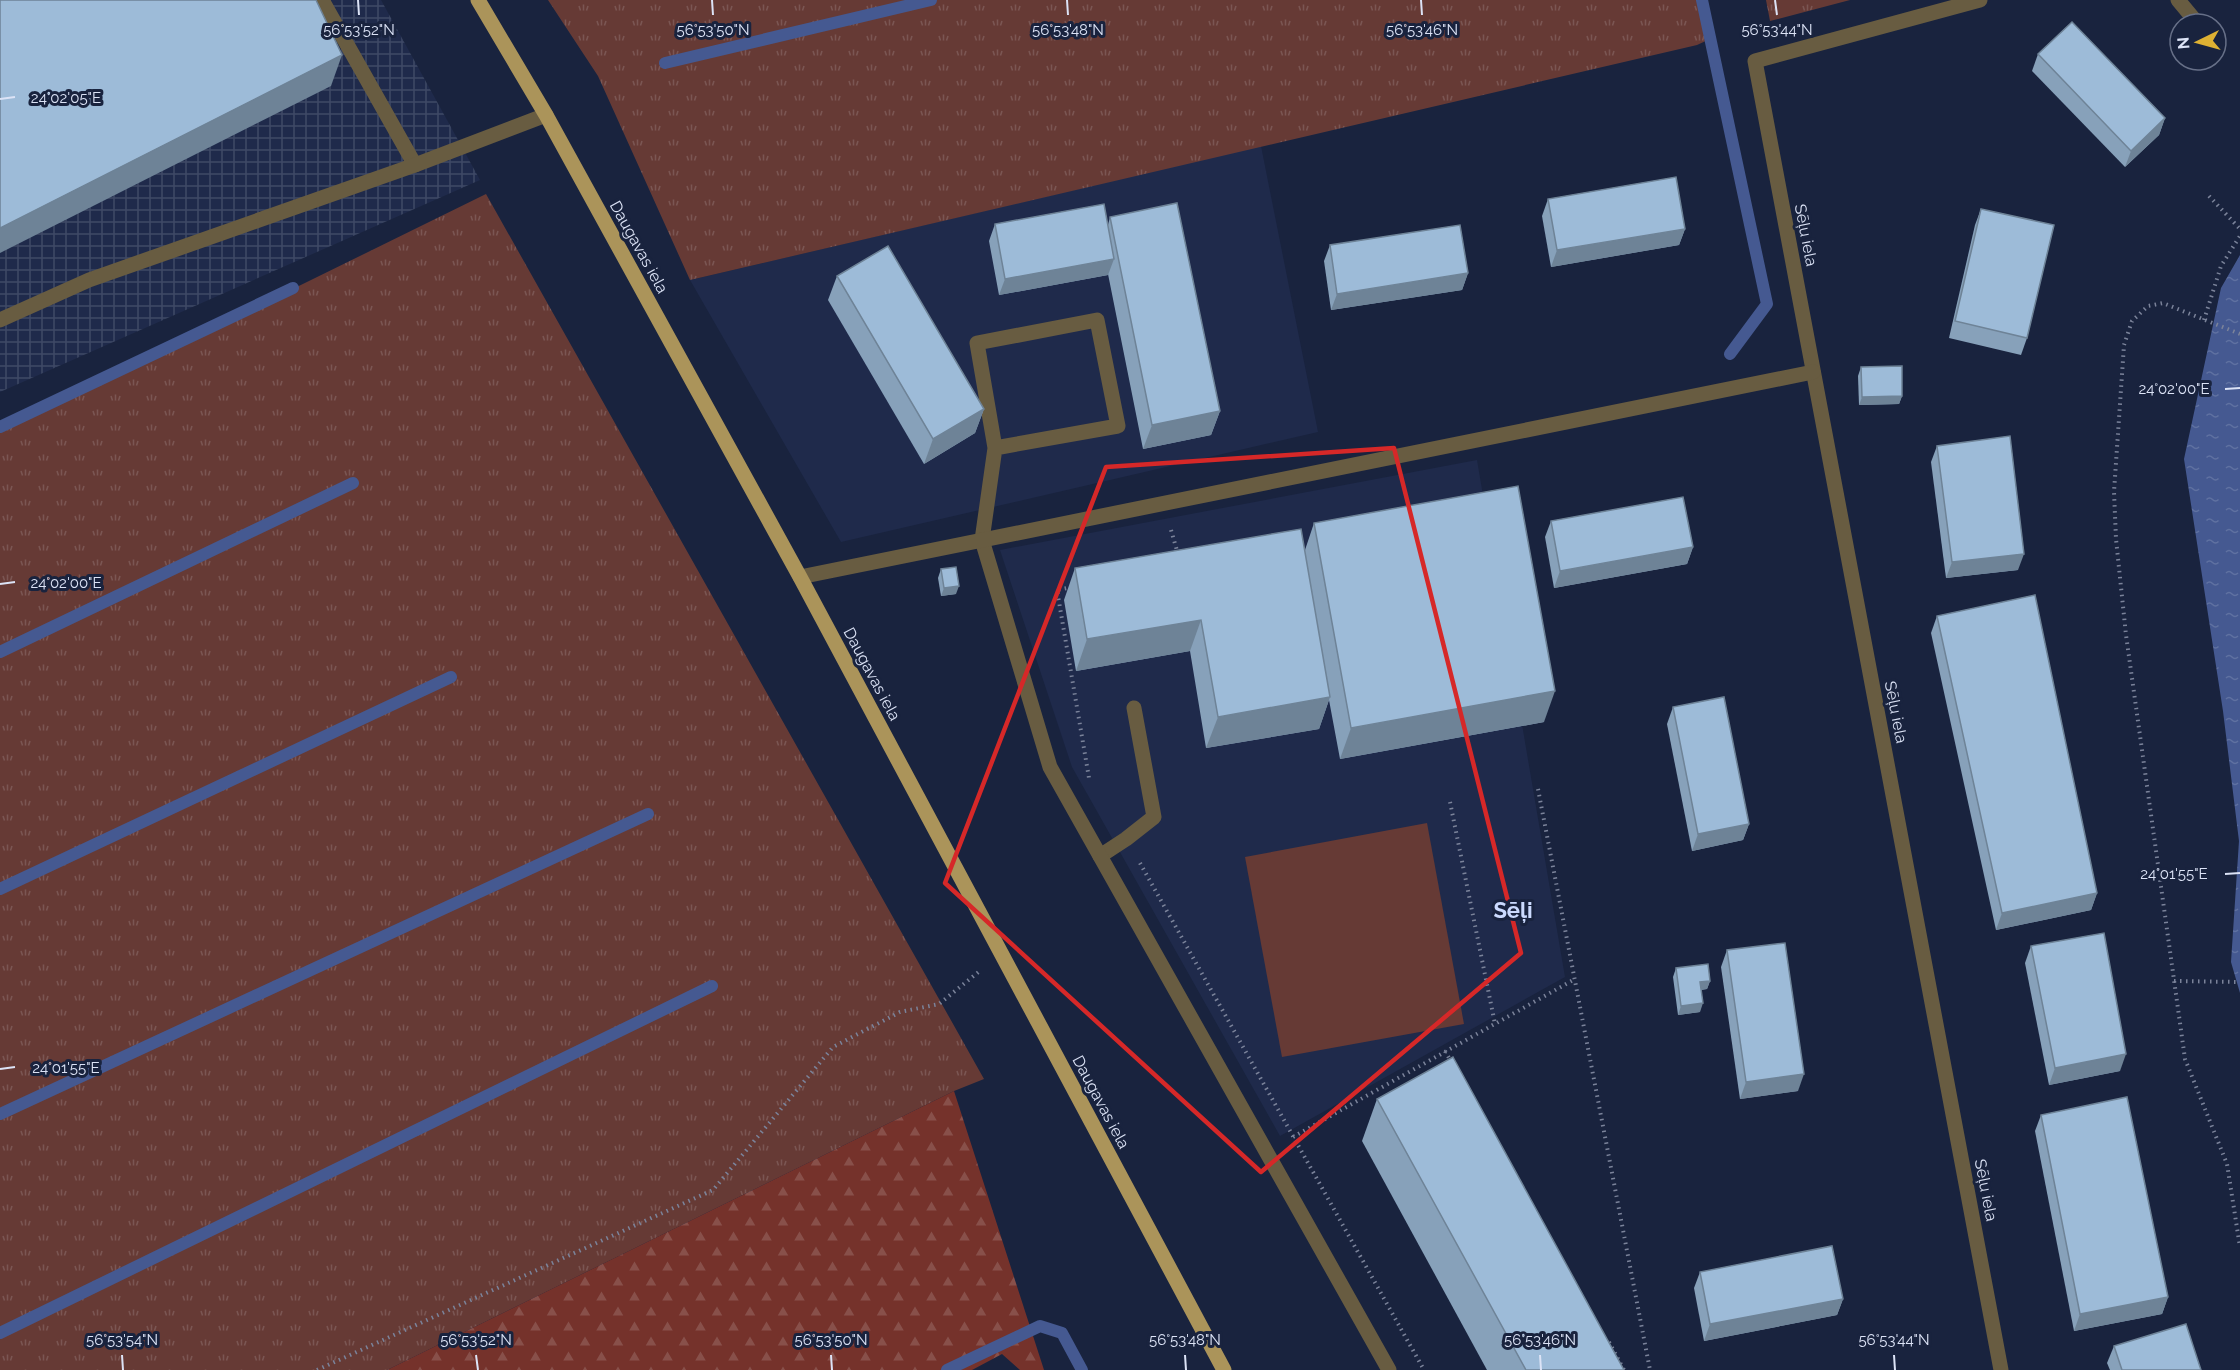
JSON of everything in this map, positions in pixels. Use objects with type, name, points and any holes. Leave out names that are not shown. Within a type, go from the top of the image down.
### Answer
[{"type":"main road","name":"Daugavas iela","points":[[478,0],[546,115],[800,577],[1224,1370]]},
{"type":"street","points":[[322,0],[415,165]]},
{"type":"street","name":"Sēļu iela","points":[[1980,0],[1755,61],[2001,1370]]},
{"type":"street","points":[[2178,0],[2188,12]]},
{"type":"street","points":[[0,320],[88,280],[415,165],[546,115]]},
{"type":"street","points":[[995,448],[1118,426],[1097,320],[977,343],[995,448],[982,540],[1050,767],[1389,1370]]},
{"type":"street","points":[[800,577],[1814,372]]},
{"type":"street","points":[[1100,856],[1154,817],[1134,708]]},
{"type":"path","points":[[2209,196],[2240,229]]},
{"type":"path","points":[[2204,320],[2221,266],[2240,236]]},
{"type":"path","points":[[2240,334],[2163,303],[2148,306],[2132,321],[2124,345],[2114,492],[2116,539],[2126,635],[2186,1059],[2227,1164],[2240,1247]]},
{"type":"path","points":[[1165,504],[1178,556]]},
{"type":"path","points":[[1079,586],[1057,590],[1090,780]]},
{"type":"path","points":[[1538,789],[1650,1370]]},
{"type":"path","points":[[1450,801],[1495,1024]]},
{"type":"path","points":[[1126,839],[1424,1370]]},
{"type":"path","points":[[317,1370],[713,1190],[832,1047],[900,1012],[939,1004],[1001,953]]},
{"type":"path","points":[[1293,1137],[1575,980]]},
{"type":"path","points":[[2174,981],[2240,982]]},
{"type":"path","points":[[1445,1051],[1457,1072]]},
{"type":"path","points":[[1607,1339],[1624,1370]]},
{"type":"highlighted area","points":[[1394,448],[1521,953],[1261,1172],[945,883],[1106,467]]},
{"type":"shaded area","points":[[0,0],[381,0],[480,180],[0,392]]},
{"type":"shaded area","points":[[1261,146],[1318,432],[841,542],[690,280]]},
{"type":"shaded area","points":[[1477,460],[1565,977],[1280,1136],[1072,767],[1000,550]]},
{"type":"green space","points":[[548,0],[1702,0],[1710,39],[1697,45],[690,280],[598,76]]},
{"type":"green space","points":[[1766,0],[1850,0],[1770,21]]},
{"type":"green space","points":[[486,194],[984,1079],[954,1091],[387,1370],[0,1370],[0,433]]},
{"type":"green space","points":[[1427,823],[1464,1024],[1282,1057],[1245,857]]},
{"type":"green space","points":[[954,1091],[1044,1370],[1020,1370],[1002,1354],[972,1370],[387,1370]]},
{"type":"water","points":[[2240,255],[2240,993],[2231,962],[2239,841],[2223,711],[2184,459],[2221,288]]},
{"type":"building","points":[[0,0],[316,0],[342,55],[0,228]]},
{"type":"building","points":[[2072,22],[2165,118],[2131,151],[2038,54]]},
{"type":"building","points":[[1676,177],[1685,229],[1557,250],[1548,199]]},
{"type":"building","points":[[1177,203],[1220,411],[1152,425],[1110,217]]},
{"type":"building","points":[[1104,204],[1114,259],[1005,279],[995,224]]},
{"type":"building","points":[[1981,209],[2054,225],[2027,338],[1955,321]]},
{"type":"building","points":[[1460,225],[1468,273],[1337,294],[1330,245]]},
{"type":"building","points":[[888,246],[984,409],[933,439],[837,276]]},
{"type":"building","points":[[1902,366],[1902,396],[1862,397],[1861,367]]},
{"type":"building","points":[[2010,436],[2024,554],[1952,562],[1937,446]]},
{"type":"building","points":[[1518,486],[1555,691],[1351,728],[1314,523]]},
{"type":"building","points":[[1683,497],[1693,547],[1560,571],[1551,521]]},
{"type":"building","points":[[1301,529],[1330,697],[1218,717],[1201,620],[1087,639],[1075,568]]},
{"type":"building","points":[[956,567],[959,586],[944,588],[941,569]]},
{"type":"building","points":[[2035,595],[2097,893],[2002,913],[1937,616]]},
{"type":"building","points":[[1724,697],[1749,824],[1698,834],[1673,707]]},
{"type":"building","points":[[2104,933],[2126,1054],[2055,1068],[2031,946]]},
{"type":"building","points":[[1785,943],[1804,1074],[1746,1082],[1727,950]]},
{"type":"building","points":[[1708,964],[1710,981],[1700,982],[1703,1003],[1681,1006],[1676,968]]},
{"type":"building","points":[[1453,1057],[1624,1370],[1526,1370],[1377,1099]]},
{"type":"building","points":[[2127,1097],[2168,1297],[2080,1314],[2041,1115]]},
{"type":"building","points":[[1832,1246],[1843,1299],[1710,1324],[1700,1272]]},
{"type":"building","points":[[2186,1324],[2201,1370],[2122,1370],[2114,1346]]},
{"type":"waterway","points":[[665,63],[931,0]]},
{"type":"waterway","points":[[1702,0],[1767,304],[1730,354]]},
{"type":"waterway","points":[[0,427],[293,288]]},
{"type":"waterway","points":[[0,652],[353,483]]},
{"type":"waterway","points":[[0,889],[451,677]]},
{"type":"waterway","points":[[0,1114],[648,814]]},
{"type":"waterway","points":[[0,1333],[712,986]]},
{"type":"waterway","points":[[947,1370],[1040,1326],[1062,1333],[1082,1370]]},
{"type":"district","name":"Sēļi","points":[[1513,910]]}]
